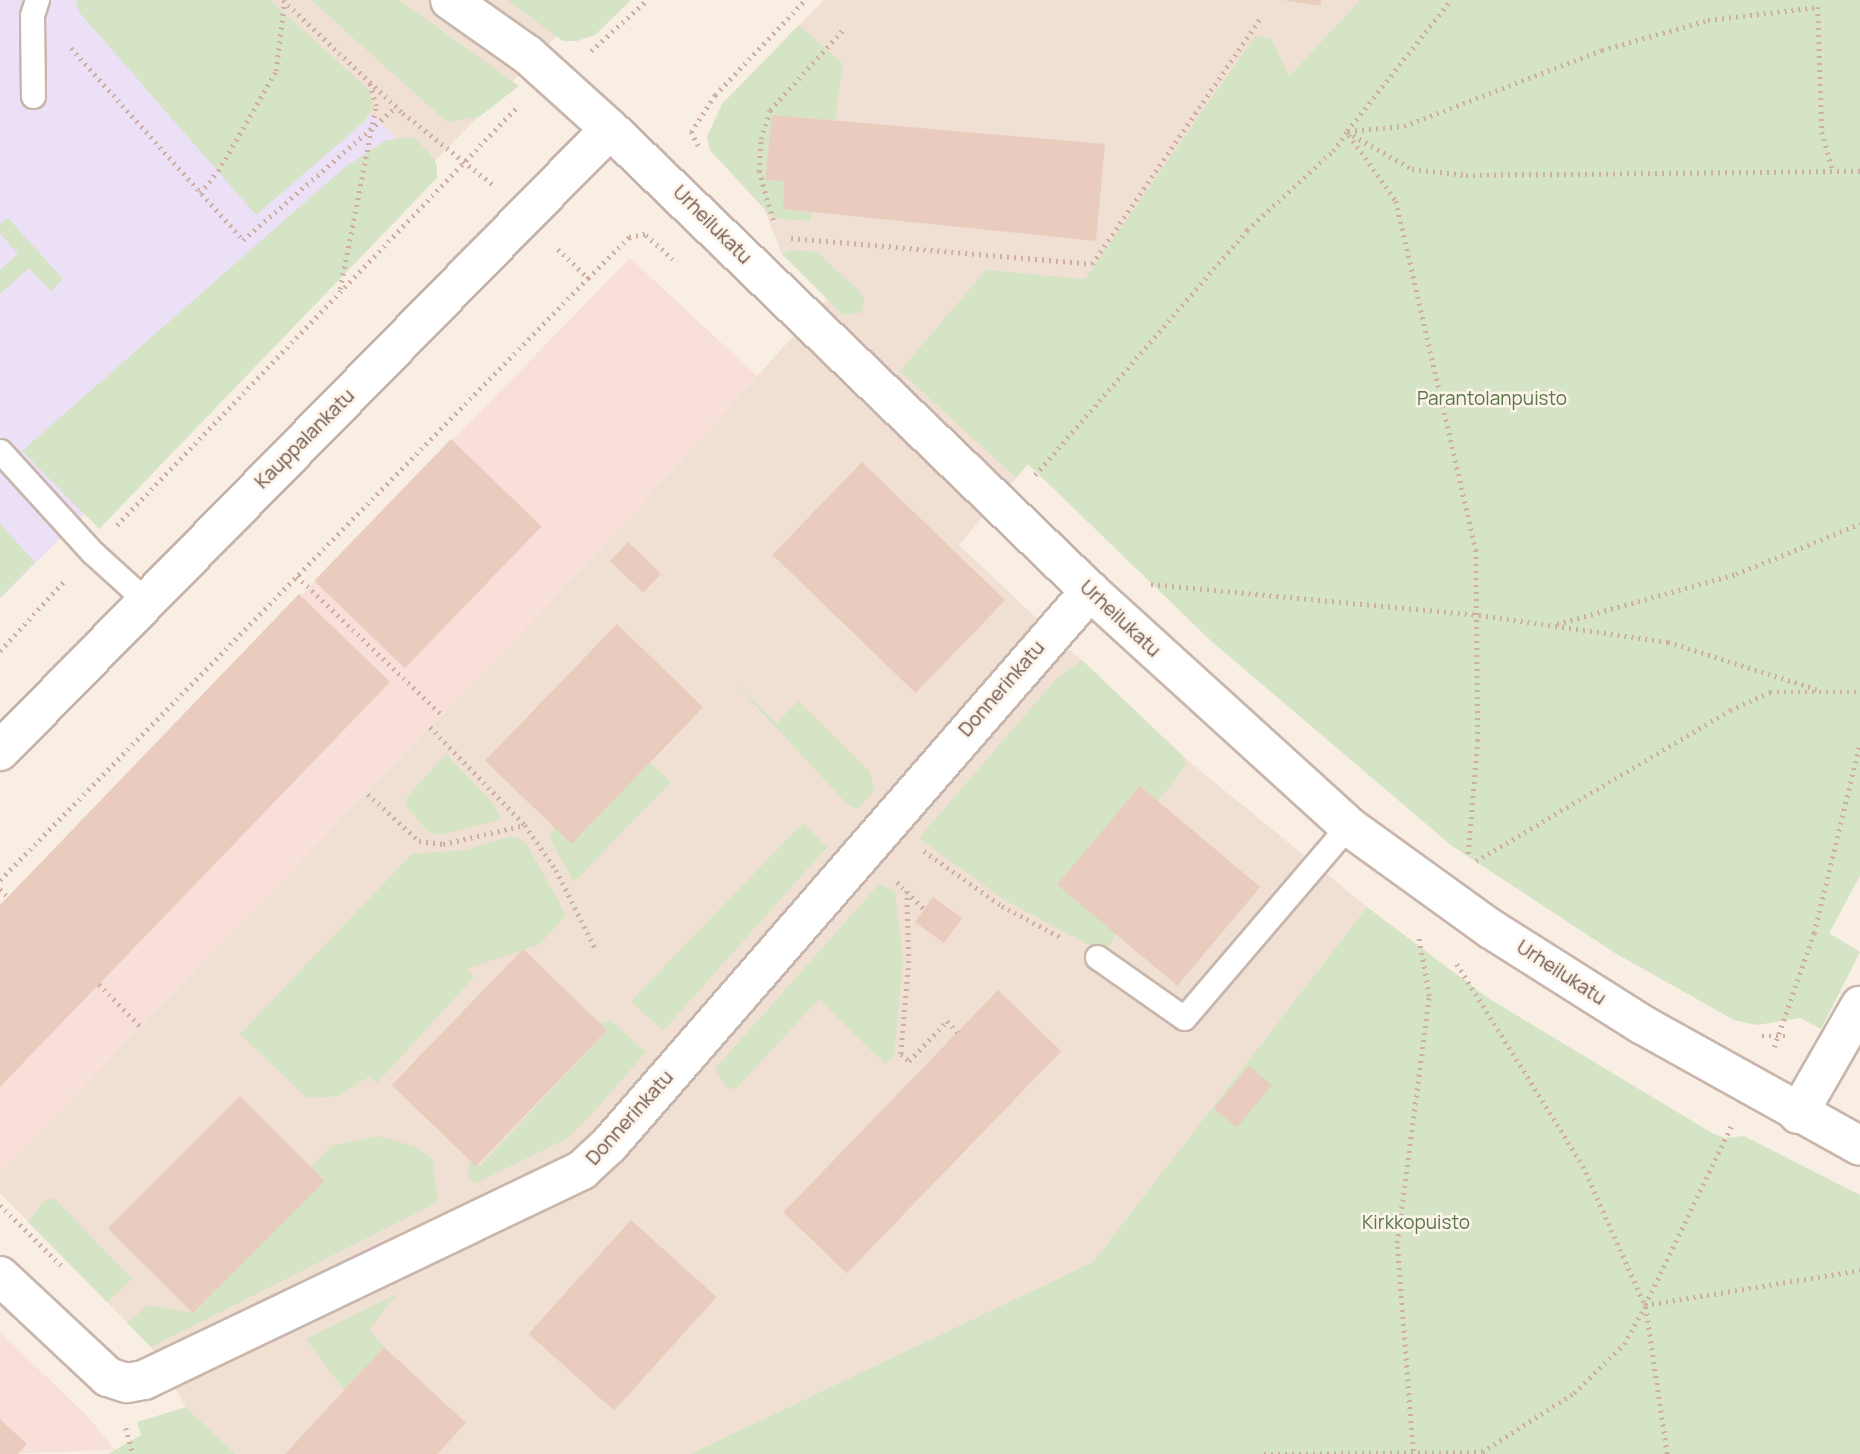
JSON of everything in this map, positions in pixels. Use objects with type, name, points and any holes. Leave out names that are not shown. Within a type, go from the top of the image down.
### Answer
[{"type":"street","name":"Urheilukatu","points":[[450,0],[528,55],[682,195],[1090,591],[1348,826],[1491,929],[1643,1025],[1798,1114],[1860,1146]]},
{"type":"street","name":"Kauppalankatu","points":[[0,751],[610,129]]},
{"type":"street","name":"Donnerinkatu","points":[[0,1276],[108,1377],[127,1382],[144,1380],[582,1170],[610,1145],[1090,591]]},
{"type":"street","points":[[1798,1114],[1860,1006]]},
{"type":"lane","points":[[33,96],[32,15],[37,0]]},
{"type":"lane","points":[[0,451],[92,552],[146,601]]},
{"type":"lane","points":[[1097,957],[1184,1018],[1348,826]]},
{"type":"path","points":[[0,880],[588,278],[629,237],[646,235],[710,167],[691,132],[715,95],[805,0]]},
{"type":"path","points":[[1005,508],[1247,230],[1334,151],[1451,0]]},
{"type":"path","points":[[0,651],[340,291],[469,161],[396,107],[284,1]]},
{"type":"path","points":[[200,193],[218,171],[276,71],[284,1]]},
{"type":"path","points":[[1347,132],[1404,126],[1602,50],[1708,20],[1818,7],[1822,132],[1833,171]]},
{"type":"path","points":[[780,237],[1093,264],[1259,20]]},
{"type":"path","points":[[762,220],[773,227],[760,172],[761,139],[770,110],[844,29]]},
{"type":"path","points":[[65,43],[243,240],[373,130],[396,107]]},
{"type":"path","points":[[340,291],[373,130],[376,106],[369,82]]},
{"type":"path","points":[[1347,132],[1412,169],[1466,175],[1860,171]]},
{"type":"path","points":[[1347,132],[1396,201],[1476,550],[1479,615],[1478,740],[1467,868]]},
{"type":"path","points":[[1553,625],[1736,574],[1860,524]]},
{"type":"path","points":[[297,576],[442,715]]},
{"type":"path","points":[[1138,583],[1479,615],[1668,642],[1819,690]]},
{"type":"path","points":[[1467,868],[1730,710],[1770,692],[1860,692]]},
{"type":"path","points":[[430,727],[525,824],[556,870],[596,950]]},
{"type":"path","points":[[1754,1035],[1779,1037],[1814,933],[1860,743]]},
{"type":"path","points":[[368,794],[419,841],[443,844],[525,824]]},
{"type":"path","points":[[887,823],[1002,906],[1097,957]]},
{"type":"path","points":[[1457,860],[1467,868]]},
{"type":"path","points":[[0,889],[8,897]]},
{"type":"path","points":[[907,891],[909,961],[901,1054],[909,1061],[947,1021],[958,1033]]},
{"type":"path","points":[[1413,1451],[1397,1243],[1429,996],[1417,931]]},
{"type":"path","points":[[1453,957],[1583,1166],[1646,1305],[1667,1454]]},
{"type":"path","points":[[99,984],[141,1027]]},
{"type":"path","points":[[1264,1454],[1413,1451],[1484,1453],[1574,1393],[1624,1344],[1646,1305],[1729,1129]]},
{"type":"path","points":[[1646,1305],[1860,1270]]},
{"type":"shaded area","points":[[0,0],[245,0],[429,167],[0,599]]},
{"type":"shaded area","points":[[245,0],[592,0],[429,167]]},
{"type":"shaded area","points":[[824,0],[1360,0],[961,427],[1016,478],[959,545],[1185,758],[1367,907],[1093,1262],[690,1454],[235,1454],[186,1407],[151,1347],[0,1193],[0,1172],[584,567],[827,299],[782,254],[764,209],[710,150],[707,137],[722,104]]},
{"type":"shaded area","points":[[630,258],[757,376],[584,567],[0,1172],[0,905]]},
{"type":"shaded area","points":[[0,1332],[88,1417],[115,1450],[0,1454]]},
{"type":"green space","points":[[76,0],[270,0],[369,90],[373,107],[365,121],[256,215],[79,12]]},
{"type":"green space","points":[[311,0],[399,0],[519,86],[479,117],[447,122]]},
{"type":"green space","points":[[507,0],[631,0],[595,35],[577,41],[563,41]]},
{"type":"green space","name":"Parantolanpuisto","points":[[1360,0],[1860,0],[1860,876],[1829,933],[1860,952],[1821,1029],[1800,1018],[1757,1025],[1734,1020],[1615,953],[1452,846],[1210,640],[1028,464],[1016,478],[900,371],[986,270],[1085,279],[1255,36],[1271,38],[1289,76]]},
{"type":"green space","points":[[799,25],[843,64],[835,120],[772,115],[765,180],[784,181],[783,209],[811,212],[811,221],[773,218],[710,150],[707,137],[722,104]]},
{"type":"green space","points":[[415,138],[429,153],[437,165],[437,178],[99,529],[22,451],[344,168],[384,141]]},
{"type":"green space","points":[[8,218],[63,279],[51,291],[29,268],[0,294],[0,270],[18,254],[0,233],[0,224]]},
{"type":"green space","points":[[790,250],[817,252],[858,290],[865,301],[860,313],[843,315],[782,254]]},
{"type":"green space","points":[[0,524],[35,562],[0,598]]},
{"type":"green space","points":[[1082,660],[1185,758],[1185,766],[1158,802],[1140,786],[1116,935],[1104,953],[1003,899],[919,838],[1056,679]]},
{"type":"green space","points":[[732,680],[777,723],[798,701],[870,772],[874,791],[857,809],[847,804]]},
{"type":"green space","points":[[446,754],[493,803],[500,817],[496,821],[440,835],[428,832],[406,806],[407,797]]},
{"type":"green space","points":[[649,762],[671,782],[574,882],[549,837],[555,828],[571,843]]},
{"type":"green space","points":[[803,823],[827,847],[663,1031],[631,1001]]},
{"type":"green space","points":[[508,837],[517,837],[527,845],[566,915],[540,944],[466,969],[474,977],[377,1083],[370,1076],[339,1096],[307,1098],[240,1034],[412,854],[466,850]]},
{"type":"green space","points":[[879,884],[895,891],[903,960],[894,1056],[885,1064],[819,999],[735,1090],[727,1087],[715,1069]]},
{"type":"green space","name":"Kirkkopuisto","points":[[1367,907],[1488,998],[1712,1133],[1725,1138],[1744,1136],[1860,1195],[1860,1454],[690,1454],[1093,1262]]},
{"type":"green space","points":[[610,1020],[646,1052],[599,1106],[568,1138],[476,1183],[468,1177],[470,1159],[479,1167],[607,1031],[600,1023]]},
{"type":"green space","points":[[379,1136],[417,1147],[432,1159],[438,1202],[151,1347],[127,1323],[148,1305],[193,1313],[325,1180],[311,1167],[332,1146]]},
{"type":"green space","points":[[54,1198],[132,1279],[107,1302],[28,1222],[43,1202]]},
{"type":"green space","points":[[397,1294],[369,1330],[384,1347],[344,1390],[306,1339]]},
{"type":"green space","points":[[186,1407],[235,1454],[108,1454],[141,1435],[137,1422]]},
{"type":"building","points":[[1282,0],[1321,0],[1321,6]]},
{"type":"building","points":[[772,115],[1105,144],[1096,241],[783,209],[784,181],[765,180]]},
{"type":"building","points":[[451,439],[542,527],[405,668],[314,581]]},
{"type":"building","points":[[862,462],[1005,600],[916,693],[772,555]]},
{"type":"building","points":[[628,542],[661,574],[643,593],[610,561]]},
{"type":"building","points":[[299,594],[390,682],[0,1087],[0,905]]},
{"type":"building","points":[[617,624],[703,707],[571,844],[485,761]]},
{"type":"building","points":[[1140,786],[1260,887],[1177,986],[1057,885]]},
{"type":"building","points":[[933,897],[962,918],[944,943],[915,922]]},
{"type":"building","points":[[523,949],[607,1030],[476,1166],[392,1085]]},
{"type":"building","points":[[998,990],[1061,1051],[847,1273],[783,1212]]},
{"type":"building","points":[[1249,1066],[1272,1085],[1237,1127],[1214,1108]]},
{"type":"building","points":[[240,1096],[325,1181],[193,1313],[108,1228]]},
{"type":"building","points":[[631,1220],[716,1297],[614,1411],[529,1334]]},
{"type":"building","points":[[384,1347],[466,1423],[437,1454],[285,1454]]},
{"type":"building","points":[[0,1419],[27,1444],[18,1454],[0,1454]]}]
